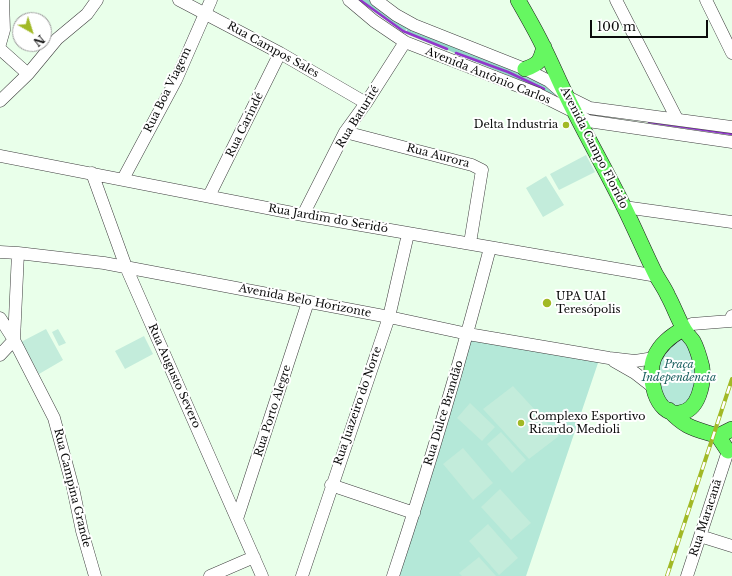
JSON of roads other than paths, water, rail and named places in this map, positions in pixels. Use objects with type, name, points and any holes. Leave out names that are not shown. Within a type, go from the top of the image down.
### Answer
[{"type":"main road","name":"Avenida Campo Florido","points":[[518,0],[544,47],[566,96],[624,207],[683,328]]},
{"type":"main road","points":[[525,69],[538,64],[544,47]]},
{"type":"main road","points":[[668,296],[671,325],[668,338]]},
{"type":"main road","points":[[701,431],[695,420],[694,406],[702,384],[702,366],[694,342],[683,328],[668,338],[660,347],[654,358],[651,373],[653,387],[659,401],[683,424],[726,442],[732,429]]},
{"type":"main road","points":[[669,410],[677,413],[686,412],[694,406]]},
{"type":"street","points":[[0,44],[4,30],[3,0]]},
{"type":"street","points":[[0,101],[28,74],[57,39],[87,14],[97,0]]},
{"type":"street","name":"Rua Campos Sales","points":[[179,0],[280,53],[366,103]]},
{"type":"street","name":"Rua Boa Viagem","points":[[123,179],[176,80],[211,0]]},
{"type":"street","name":"Avenida Antônio Carlos","points":[[349,0],[374,21],[405,42],[536,93],[574,112],[588,121],[732,142]]},
{"type":"street","name":"Avenida Antônio Carlos","points":[[376,0],[396,15],[414,25],[525,69],[549,81],[566,96],[590,108],[732,127]]},
{"type":"street","points":[[616,0],[677,119]]},
{"type":"street","points":[[706,0],[729,40],[732,53]]},
{"type":"street","name":"Rua Baturité","points":[[303,215],[346,132],[405,42]]},
{"type":"street","points":[[0,49],[28,74]]},
{"type":"street","name":"Rua Carindé","points":[[209,196],[280,53]]},
{"type":"street","name":"Rua Aurora","points":[[346,132],[472,165],[482,170],[470,243]]},
{"type":"street","name":"Rua Jardim do Seridó","points":[[0,156],[303,215],[657,276]]},
{"type":"street","name":"Rua Augusto Severo","points":[[92,173],[126,267],[262,576]]},
{"type":"street","points":[[624,207],[732,222]]},
{"type":"street","name":"Rua Juazeiro do Norte","points":[[302,576],[331,485],[389,317],[408,234]]},
{"type":"street","name":"Rua Dulce Brandão","points":[[393,576],[414,513],[468,334],[490,248]]},
{"type":"street","name":"Avenida Belo Horizonte","points":[[0,252],[126,267],[389,317],[468,334],[609,358],[635,361],[654,358]]},
{"type":"street","points":[[0,355],[14,340],[18,253]]},
{"type":"street","name":"Rua Porto Alegre","points":[[237,519],[308,302]]},
{"type":"street","points":[[683,328],[692,324],[730,321],[732,316]]},
{"type":"street","name":"Rua Campina Grande","points":[[0,318],[14,340],[54,418],[73,488],[82,531],[95,576]]},
{"type":"street","points":[[609,358],[635,373],[653,387]]},
{"type":"street","name":"Rua Maracanã","points":[[687,576],[700,536],[726,442]]},
{"type":"street","points":[[331,485],[414,513]]},
{"type":"street","points":[[700,536],[732,546]]},
{"type":"street","points":[[210,576],[254,557]]},
{"type":"waterway","points":[[360,0],[403,31],[447,49]]},
{"type":"waterway","points":[[456,53],[508,72],[544,89]]},
{"type":"waterway","points":[[649,122],[732,134]]},
{"type":"railway","points":[[667,576],[732,379]]},
{"type":"place","name":"Delta Industria","points":[[566,125]]},
{"type":"place","name":"UPA UAI Teresópolis","points":[[547,303]]},
{"type":"place","name":"Complexo Esportivo Ricardo Medioli","points":[[521,423]]},
{"type":"park label","name":"Praça Independencia","points":[[679,371]]}]
